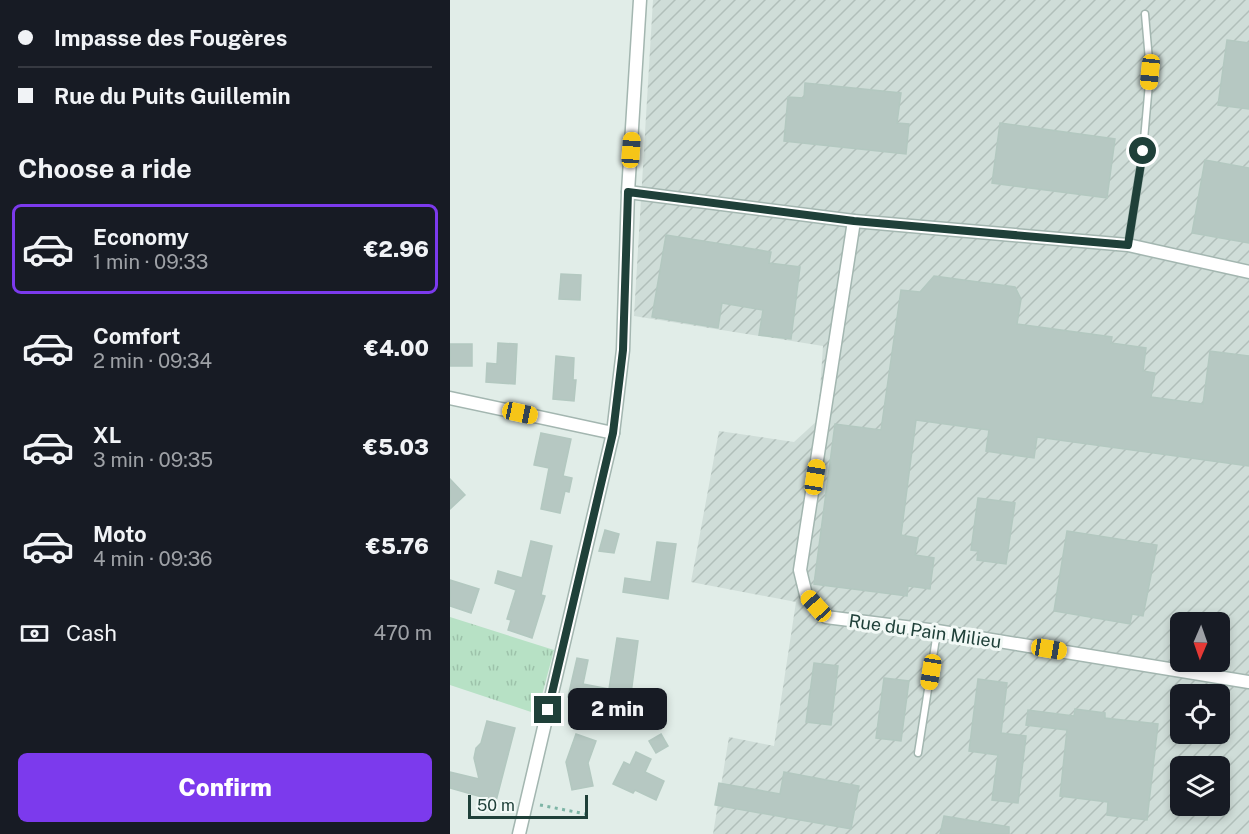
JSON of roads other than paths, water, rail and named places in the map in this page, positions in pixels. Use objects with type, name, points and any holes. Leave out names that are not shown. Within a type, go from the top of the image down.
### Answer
[{"type":"street","points":[[519,834],[613,433],[623,350],[628,192],[640,0]]},
{"type":"street","points":[[628,192],[854,221],[1128,245],[1249,272]]},
{"type":"street","name":"Rue du Pain Milieu","points":[[854,221],[800,570],[806,595],[826,617],[937,631],[1249,682]]},
{"type":"street","points":[[450,398],[613,433]]},
{"type":"lane","points":[[1128,245],[1143,151],[1150,72],[1145,14]]},
{"type":"lane","points":[[918,753],[937,631]]}]
